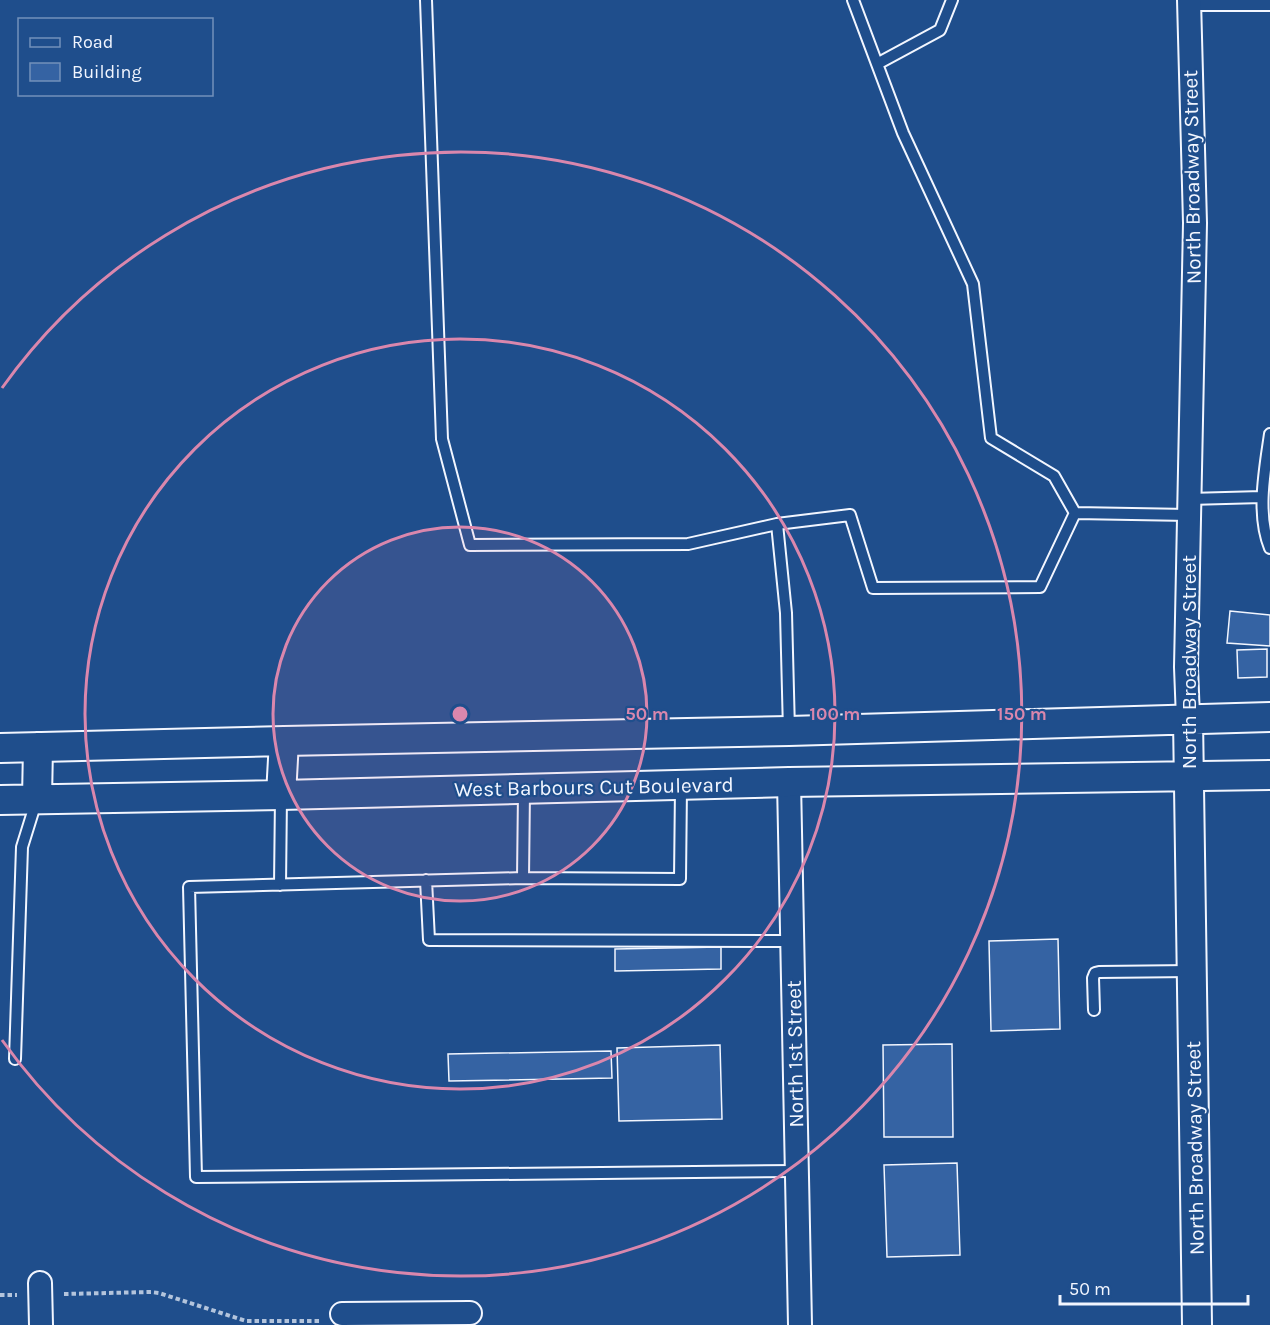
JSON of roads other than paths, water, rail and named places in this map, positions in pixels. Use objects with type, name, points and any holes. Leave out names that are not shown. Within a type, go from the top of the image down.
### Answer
[{"type":"street","name":"North Broadway Street","points":[[1190,2],[1195,223],[1186,667],[1197,1325]]},
{"type":"street","points":[[0,748],[789,731],[1270,717]]},
{"type":"street","points":[[281,795],[284,741]]},
{"type":"street","points":[[38,747],[38,799]]},
{"type":"street","name":"West Barbours Cut Boulevard","points":[[0,800],[789,782],[1270,775]]},
{"type":"street","name":"North 1st Street","points":[[789,782],[800,1325]]},
{"type":"street","points":[[41,1289],[41,1325]]},
{"type":"street","points":[[342,1314],[407,1319],[470,1313]]},
{"type":"lane","points":[[426,0],[442,440],[470,545],[688,544],[777,524],[850,516],[873,588],[1040,587],[1075,513]]},
{"type":"lane","points":[[853,0],[903,133],[973,284],[991,438],[1054,476],[1075,513]]},
{"type":"lane","points":[[877,64],[940,30],[952,0]]},
{"type":"lane","points":[[1190,2],[1270,6]]},
{"type":"lane","points":[[1270,434],[1262,497],[1270,548]]},
{"type":"lane","points":[[1075,513],[1189,507],[1262,497]]},
{"type":"lane","points":[[777,524],[786,614],[789,731]]},
{"type":"lane","points":[[681,785],[680,879],[523,878],[189,887],[196,1177],[797,1171]]},
{"type":"lane","points":[[523,878],[524,789]]},
{"type":"lane","points":[[280,885],[281,795]]},
{"type":"lane","points":[[15,1059],[22,847],[38,799]]},
{"type":"lane","points":[[426,880],[429,940],[794,941]]},
{"type":"lane","points":[[1094,1010],[1093,978],[1099,972],[1192,970]]}]
